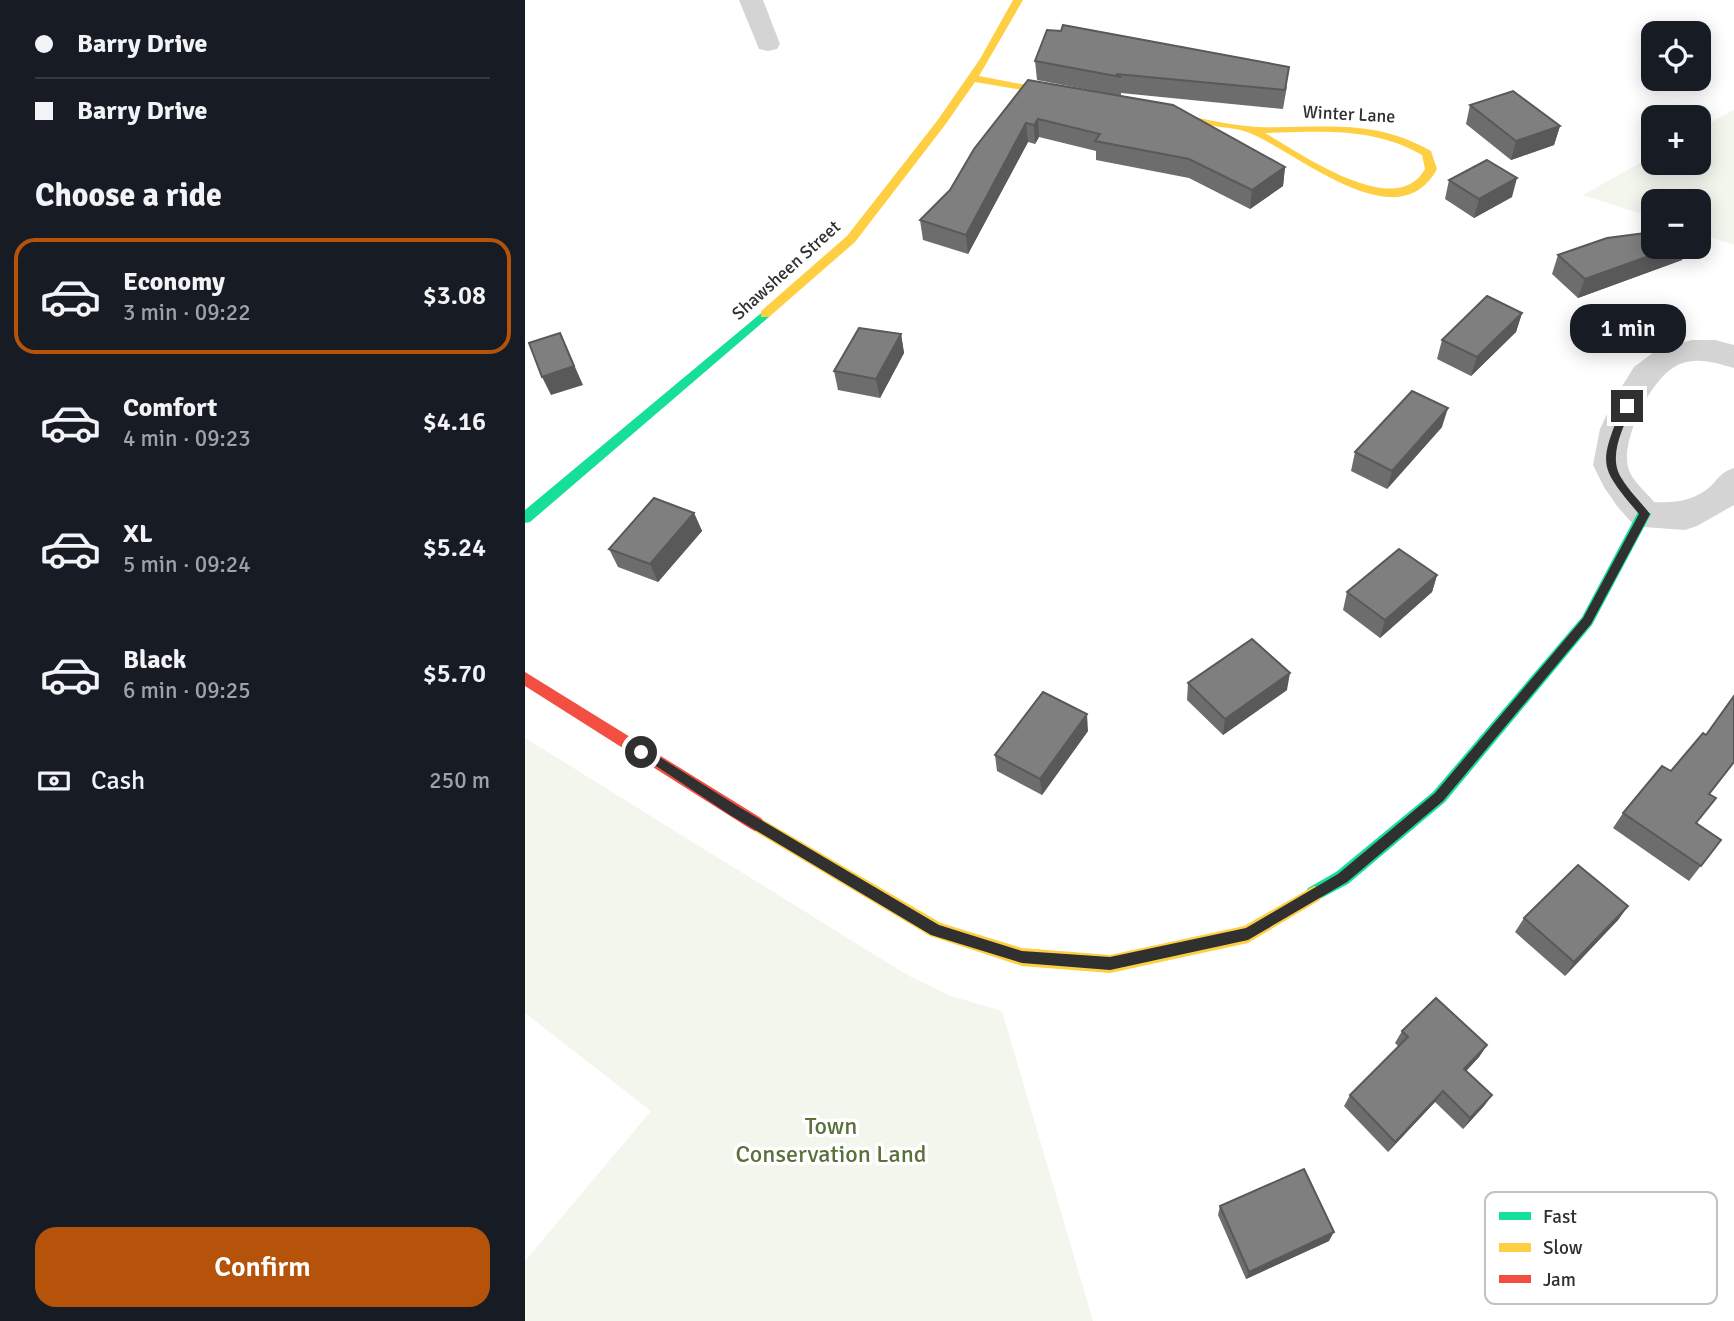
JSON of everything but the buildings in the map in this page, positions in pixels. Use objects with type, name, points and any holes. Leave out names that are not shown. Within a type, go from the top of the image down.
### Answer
[{"type":"street","points":[[751,0],[768,44]]},
{"type":"street","name":"Shawsheen Street","points":[[525,518],[681,388],[851,239],[927,142],[972,78],[1018,0]]},
{"type":"street","points":[[972,78],[1093,100]]},
{"type":"street","name":"Winter Lane","points":[[1133,108],[1253,130],[1395,135],[1417,144],[1427,153],[1432,163],[1430,173],[1423,182],[1410,189],[1392,192],[1356,187],[1253,130]]},
{"type":"street","points":[[1734,357],[1706,349],[1683,352],[1652,366],[1627,406],[1613,442],[1609,463],[1616,480],[1644,514],[1685,517],[1723,495],[1734,481]]},
{"type":"street","points":[[525,678],[734,811],[936,930],[1022,957],[1110,964],[1248,934],[1342,878],[1439,797],[1587,621],[1644,514]]},
{"type":"green space","points":[[1734,110],[1734,245],[1711,237],[1711,189],[1641,189],[1641,214],[1583,195],[1641,162],[1641,175],[1711,175],[1711,122]]},
{"type":"green space","name":"Town Conservation Land","points":[[525,738],[909,976],[951,996],[1002,1011],[1093,1321],[525,1321],[525,1261],[651,1111],[525,1013]]},
{"type":"traffic: fast","points":[[525,518],[765,314]]},
{"type":"traffic: fast","points":[[1314,894],[1342,878],[1439,797],[1587,621],[1644,514]]},
{"type":"traffic: slow","points":[[765,314],[851,239],[941,123],[985,59],[1018,0]]},
{"type":"traffic: slow","points":[[972,78],[1073,97]]},
{"type":"traffic: slow","points":[[1150,111],[1250,129],[1331,175],[1373,191],[1394,193],[1414,187],[1425,180],[1431,169],[1427,153],[1388,135],[1320,128],[1253,130]]},
{"type":"traffic: slow","points":[[755,823],[936,930],[1022,957],[1110,964],[1248,934],[1314,894]]},
{"type":"traffic: jam","points":[[525,678],[755,823]]},
{"type":"route","points":[[641,752],[734,811],[936,930],[1022,957],[1110,964],[1248,934],[1342,878],[1439,797],[1587,621],[1644,514],[1616,480],[1609,463],[1613,442],[1627,406]]}]
